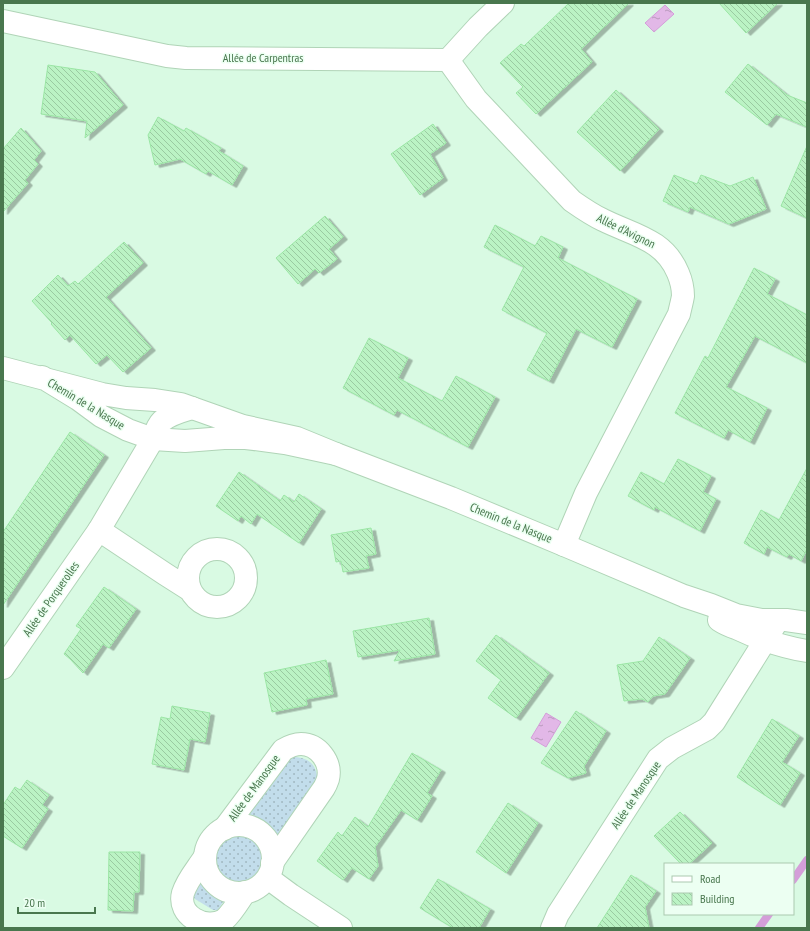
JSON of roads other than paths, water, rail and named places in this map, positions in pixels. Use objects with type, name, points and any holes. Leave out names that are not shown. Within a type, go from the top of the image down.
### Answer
[{"type":"street","points":[[448,60],[478,27],[503,3]]},
{"type":"street","name":"Allée de Carpentras","points":[[3,21],[166,56],[194,58],[448,60]]},
{"type":"street","name":"Allée d'Avignon","points":[[448,60],[476,99],[572,201],[586,211],[603,220],[646,238],[663,250],[675,267],[682,282],[683,297],[679,314],[586,493],[564,545]]},
{"type":"street","name":"Chemin de la Nasque","points":[[3,368],[102,394],[181,404],[243,426],[297,438],[451,498],[684,596],[736,615],[762,620],[786,620],[807,623]]},
{"type":"street","name":"Chemin de la Nasque","points":[[42,378],[78,399],[101,416],[128,430],[153,439],[185,441],[246,438],[285,443],[336,454]]},
{"type":"street","name":"Chemin de la Nasque","points":[[126,398],[144,411],[151,426],[153,439]]},
{"type":"street","points":[[153,439],[157,428],[162,422],[181,411],[199,410],[204,425],[192,440]]},
{"type":"street","name":"Allée de Porquerolles","points":[[3,668],[99,530],[153,439]]},
{"type":"street","points":[[99,530],[190,590]]},
{"type":"street","name":"Chemin de la Nasque","points":[[684,596],[722,622],[750,635],[785,647],[806,650]]},
{"type":"street","name":"Allée de Manosque","points":[[552,928],[558,914],[658,759],[672,748],[707,729],[714,722],[778,620]]},
{"type":"street","name":"Allée de Manosque","points":[[224,829],[283,750],[291,746],[301,744],[311,746],[319,751],[326,759],[328,769],[328,778],[324,788],[260,886],[251,891],[245,892],[223,920],[214,924],[194,924],[187,914],[183,904],[183,894],[186,885],[204,858],[207,847],[212,838],[220,830],[224,829],[231,826],[243,825],[254,828],[263,835],[270,844],[273,855],[270,870]]},
{"type":"street","points":[[204,858],[206,870],[211,879],[219,887],[229,892],[245,892]]},
{"type":"street","points":[[270,870],[291,895],[341,928]]},
{"type":"water","points":[[665,5],[674,14],[654,32],[645,23]]},
{"type":"water","points":[[546,713],[561,722],[546,747],[531,738]]},
{"type":"waterway","points":[[794,879],[807,860]]},
{"type":"waterway","points":[[759,928],[768,915]]}]
